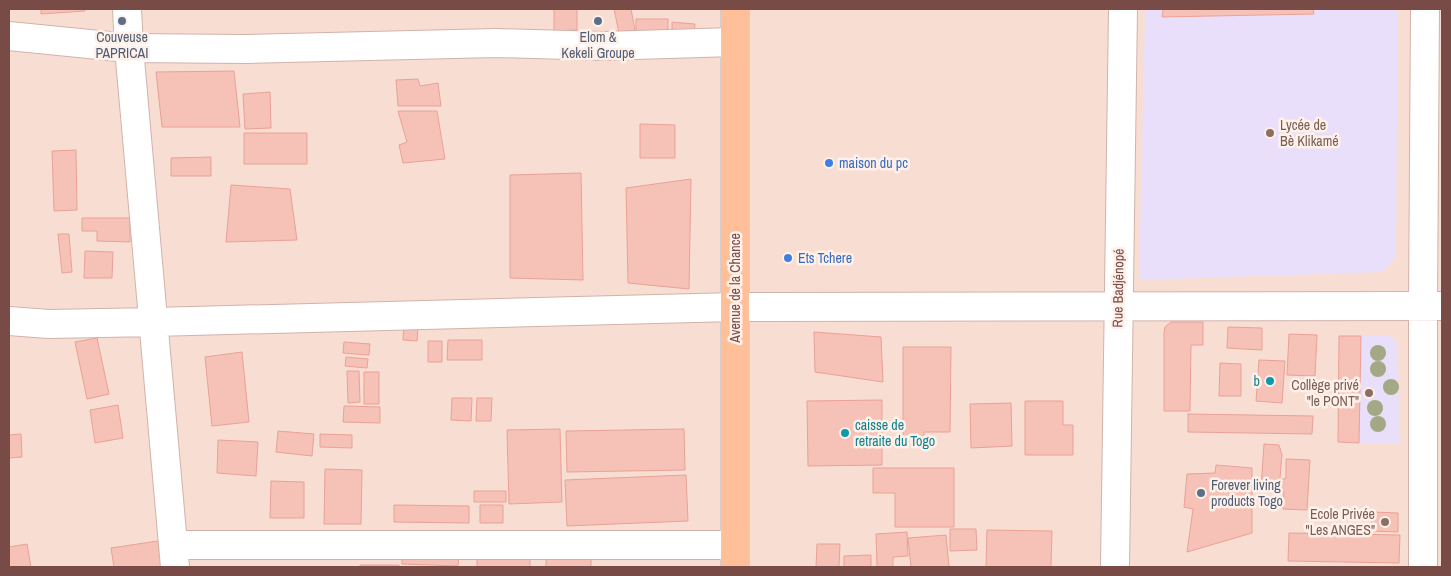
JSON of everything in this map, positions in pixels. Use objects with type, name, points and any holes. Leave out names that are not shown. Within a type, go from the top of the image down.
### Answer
[{"type":"main road","name":"Avenue de la Chance","points":[[734,556],[735,9]]},
{"type":"street","points":[[127,9],[174,556],[734,556]]},
{"type":"street","name":"Rue Badjénopé","points":[[1115,567],[1123,9]]},
{"type":"street","points":[[1424,567],[1432,306],[1425,9]]},
{"type":"street","points":[[9,36],[129,48],[246,49],[496,43],[603,46],[734,42]]},
{"type":"street","points":[[9,321],[49,324],[154,322],[735,306],[1432,306]]},
{"type":"shaded area","points":[[9,9],[1442,9],[1442,567],[9,567]]},
{"type":"shaded area","name":"Lycée de Bè Klikamé","points":[[1145,9],[1398,9],[1396,257],[1382,272],[1139,280]]},
{"type":"shaded area","name":"Collège privé \"le PONT\"","points":[[1339,336],[1391,336],[1398,344],[1399,444],[1338,442]]},
{"type":"building","points":[[41,9],[85,9],[85,11],[41,14]]},
{"type":"building","points":[[554,9],[577,9],[577,30],[554,31]]},
{"type":"building","points":[[614,9],[631,9],[635,30],[619,33]]},
{"type":"building","points":[[1163,9],[1313,9],[1314,14],[1162,17]]},
{"type":"building","points":[[636,19],[668,19],[668,33],[636,33]]},
{"type":"building","points":[[672,22],[695,24],[694,34],[672,32]]},
{"type":"building","points":[[234,71],[240,127],[162,127],[156,72]]},
{"type":"building","points":[[418,79],[420,86],[438,83],[441,106],[398,106],[396,80]]},
{"type":"building","points":[[270,92],[271,128],[245,129],[243,94]]},
{"type":"building","points":[[398,111],[437,111],[445,159],[403,163],[399,145],[407,142]]},
{"type":"building","points":[[640,124],[675,125],[675,158],[640,158]]},
{"type":"building","points":[[244,133],[307,133],[307,164],[244,164]]},
{"type":"building","points":[[76,150],[77,210],[54,211],[52,151]]},
{"type":"building","points":[[211,157],[211,176],[171,176],[171,158]]},
{"type":"building","points":[[581,173],[583,280],[510,278],[510,175]]},
{"type":"building","points":[[691,179],[689,289],[628,283],[626,188]]},
{"type":"building","points":[[231,185],[290,189],[297,240],[226,242]]},
{"type":"building","points":[[82,218],[130,218],[130,242],[97,241],[97,231],[82,231]]},
{"type":"building","points":[[58,234],[69,234],[72,272],[62,273]]},
{"type":"building","points":[[85,251],[113,252],[112,278],[84,278]]},
{"type":"building","points":[[1171,322],[1203,322],[1203,345],[1191,345],[1190,411],[1164,411],[1164,333],[1165,327]]},
{"type":"building","points":[[404,323],[418,324],[417,341],[403,340]]},
{"type":"building","points":[[1228,327],[1262,328],[1262,350],[1227,348]]},
{"type":"building","points":[[814,332],[881,337],[883,382],[815,372]]},
{"type":"building","points":[[1289,334],[1317,335],[1315,376],[1287,375]]},
{"type":"building","points":[[1339,336],[1361,336],[1359,443],[1338,442]]},
{"type":"building","points":[[97,338],[109,394],[87,399],[75,342]]},
{"type":"building","points":[[448,340],[482,340],[482,360],[447,360]]},
{"type":"building","points":[[428,341],[442,341],[442,362],[428,362]]},
{"type":"building","points":[[344,342],[370,344],[369,355],[343,353]]},
{"type":"building","points":[[903,347],[951,347],[950,432],[924,432],[924,439],[903,439]]},
{"type":"building","points":[[242,352],[249,422],[212,426],[205,357]]},
{"type":"building","points":[[346,357],[368,359],[367,368],[345,366]]},
{"type":"building","name":"b","points":[[1259,360],[1285,361],[1282,403],[1256,401]]},
{"type":"building","points":[[1220,363],[1241,364],[1241,396],[1219,396]]},
{"type":"building","points":[[347,371],[359,371],[360,402],[348,403]]},
{"type":"building","points":[[364,372],[379,372],[379,404],[364,404]]},
{"type":"building","points":[[452,398],[472,398],[471,421],[451,420]]},
{"type":"building","points":[[477,398],[492,398],[491,421],[476,421]]},
{"type":"building","name":"caisse de retraite du Togo","points":[[882,400],[882,465],[808,466],[807,401]]},
{"type":"building","points":[[1025,401],[1063,401],[1063,425],[1073,425],[1073,455],[1025,455]]},
{"type":"building","points":[[1011,403],[1012,446],[971,448],[970,404]]},
{"type":"building","points":[[118,405],[123,438],[95,443],[90,410]]},
{"type":"building","points":[[344,406],[380,407],[380,423],[343,422]]},
{"type":"building","points":[[1188,414],[1313,416],[1312,434],[1188,432]]},
{"type":"building","points":[[560,429],[562,502],[509,504],[507,430]]},
{"type":"building","points":[[684,429],[685,470],[567,472],[566,431]]},
{"type":"building","points":[[278,431],[314,434],[312,456],[276,452]]},
{"type":"building","points":[[21,434],[22,457],[9,458],[9,435]]},
{"type":"building","points":[[320,434],[352,435],[352,448],[320,447]]},
{"type":"building","points":[[218,440],[258,442],[256,476],[217,473]]},
{"type":"building","points":[[1264,444],[1279,445],[1282,455],[1279,489],[1261,488]]},
{"type":"building","points":[[1286,459],[1310,460],[1307,510],[1283,509],[1284,492],[1280,492],[1281,480],[1286,478]]},
{"type":"building","points":[[1216,465],[1252,468],[1252,533],[1187,552],[1193,509],[1184,507],[1187,474],[1215,473]]},
{"type":"building","points":[[873,468],[954,468],[954,527],[895,527],[895,493],[873,493]]},
{"type":"building","points":[[325,469],[362,470],[361,524],[324,524]]},
{"type":"building","points":[[686,475],[688,521],[567,526],[565,480]]},
{"type":"building","points":[[271,481],[304,482],[304,518],[270,518]]},
{"type":"building","points":[[474,491],[506,491],[506,502],[474,502]]},
{"type":"building","points":[[394,505],[469,506],[469,523],[394,522]]},
{"type":"building","points":[[480,505],[503,505],[503,523],[480,523]]},
{"type":"building","name":"Ecole Privée \"Les ANGES\"","points":[[1372,512],[1398,513],[1398,532],[1371,531]]},
{"type":"building","points":[[950,529],[976,529],[977,550],[950,551]]},
{"type":"building","points":[[987,530],[1052,531],[1051,567],[986,567]]},
{"type":"building","points":[[907,532],[908,556],[893,557],[893,567],[877,567],[876,534]]},
{"type":"building","points":[[1289,533],[1400,535],[1399,563],[1288,561]]},
{"type":"building","points":[[946,535],[949,567],[911,567],[908,538]]},
{"type":"building","points":[[158,541],[162,567],[114,567],[111,548]]},
{"type":"building","points":[[27,544],[31,567],[9,567],[9,547]]},
{"type":"building","points":[[817,544],[840,544],[839,567],[816,567]]},
{"type":"building","points":[[402,552],[459,554],[458,566],[402,564]]},
{"type":"building","points":[[871,555],[871,567],[844,567],[844,556]]},
{"type":"building","points":[[477,557],[530,557],[530,567],[477,567]]},
{"type":"building","points":[[546,558],[591,559],[591,567],[546,567]]},
{"type":"building","points":[[360,565],[399,565],[399,567],[360,567]]},
{"type":"place","name":"Couveuse PAPRICAI","points":[[122,21]]},
{"type":"place","name":"Elom & Kekeli Groupe","points":[[598,21]]},
{"type":"place","name":"Lycée de Bè Klikamé","points":[[1270,133]]},
{"type":"place","name":"maison du pc","points":[[829,163]]},
{"type":"place","name":"Ets Tchere","points":[[788,258]]},
{"type":"place","name":"b","points":[[1270,381]]},
{"type":"place","name":"Collège privé \"le PONT\"","points":[[1369,393]]},
{"type":"place","name":"caisse de retraite du Togo","points":[[845,433]]},
{"type":"place","name":"Forever living products Togo","points":[[1201,493]]},
{"type":"place","name":"Ecole Privée \"Les ANGES\"","points":[[1385,522]]}]
